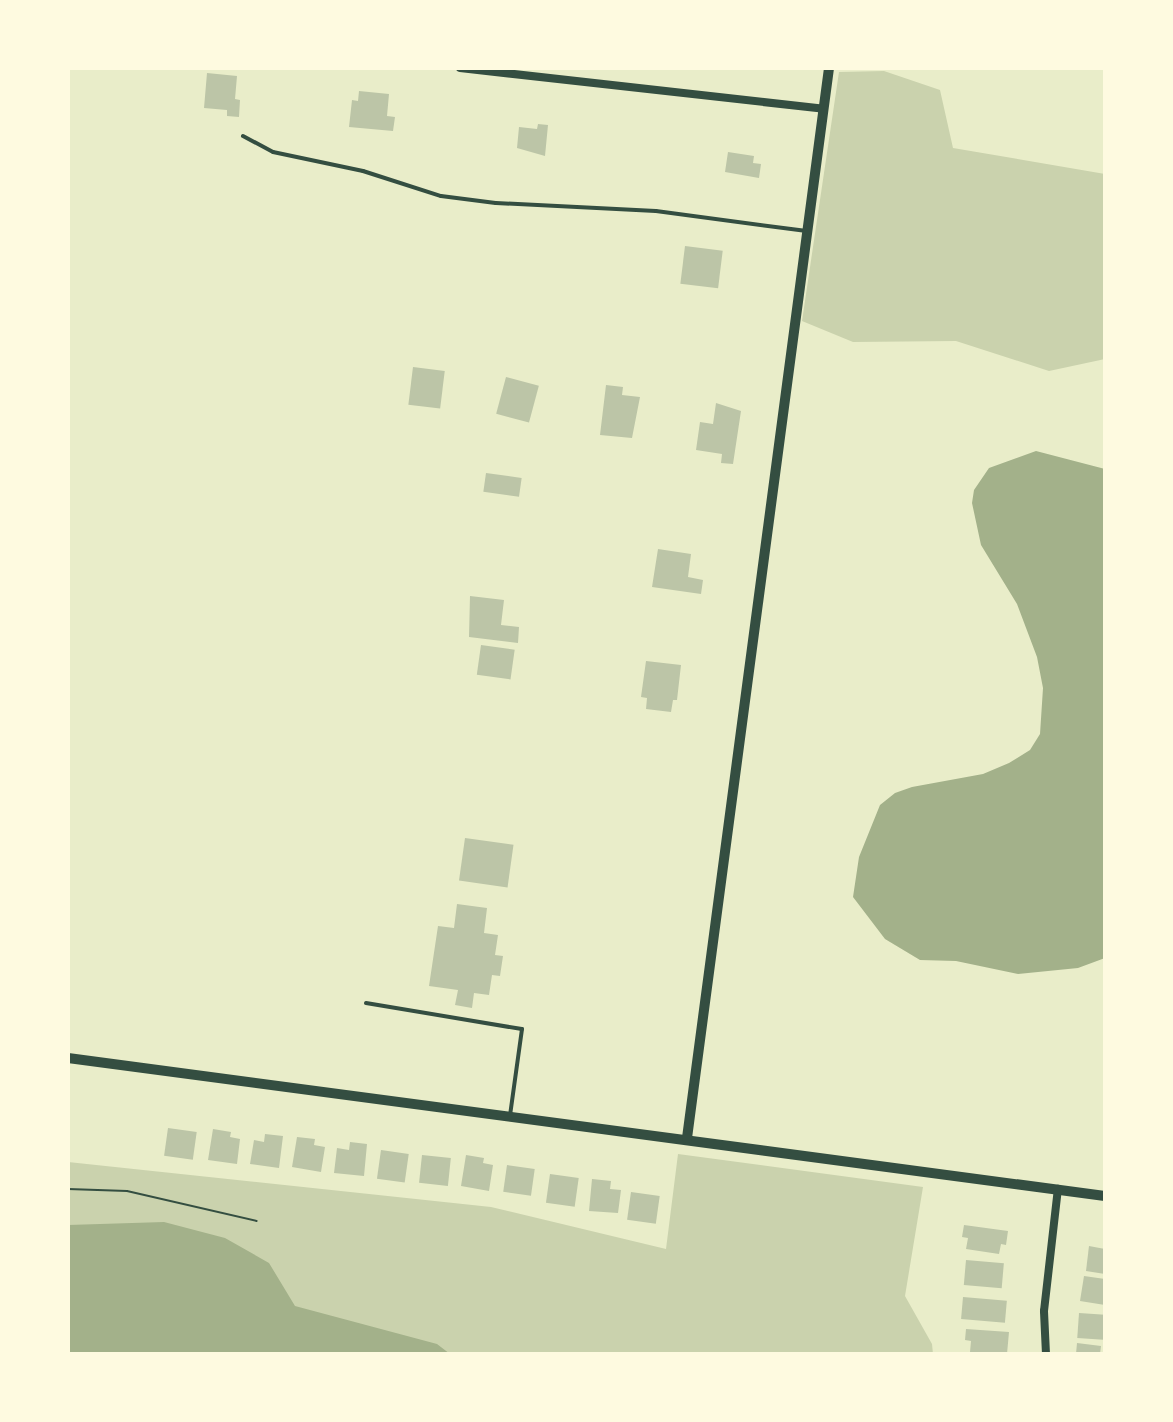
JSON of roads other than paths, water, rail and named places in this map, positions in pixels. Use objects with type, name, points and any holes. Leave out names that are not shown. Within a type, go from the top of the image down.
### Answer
[{"type":"street","points":[[460,68],[824,109]]},
{"type":"street","points":[[687,1138],[829,68]]},
{"type":"street","points":[[68,1058],[1105,1196]]},
{"type":"street","points":[[1046,1354],[1044,1311],[1058,1189]]},
{"type":"lane","points":[[243,136],[273,152],[363,171],[441,196],[496,203],[656,211],[808,231]]},
{"type":"lane","points":[[366,1003],[522,1029],[510,1115]]}]
